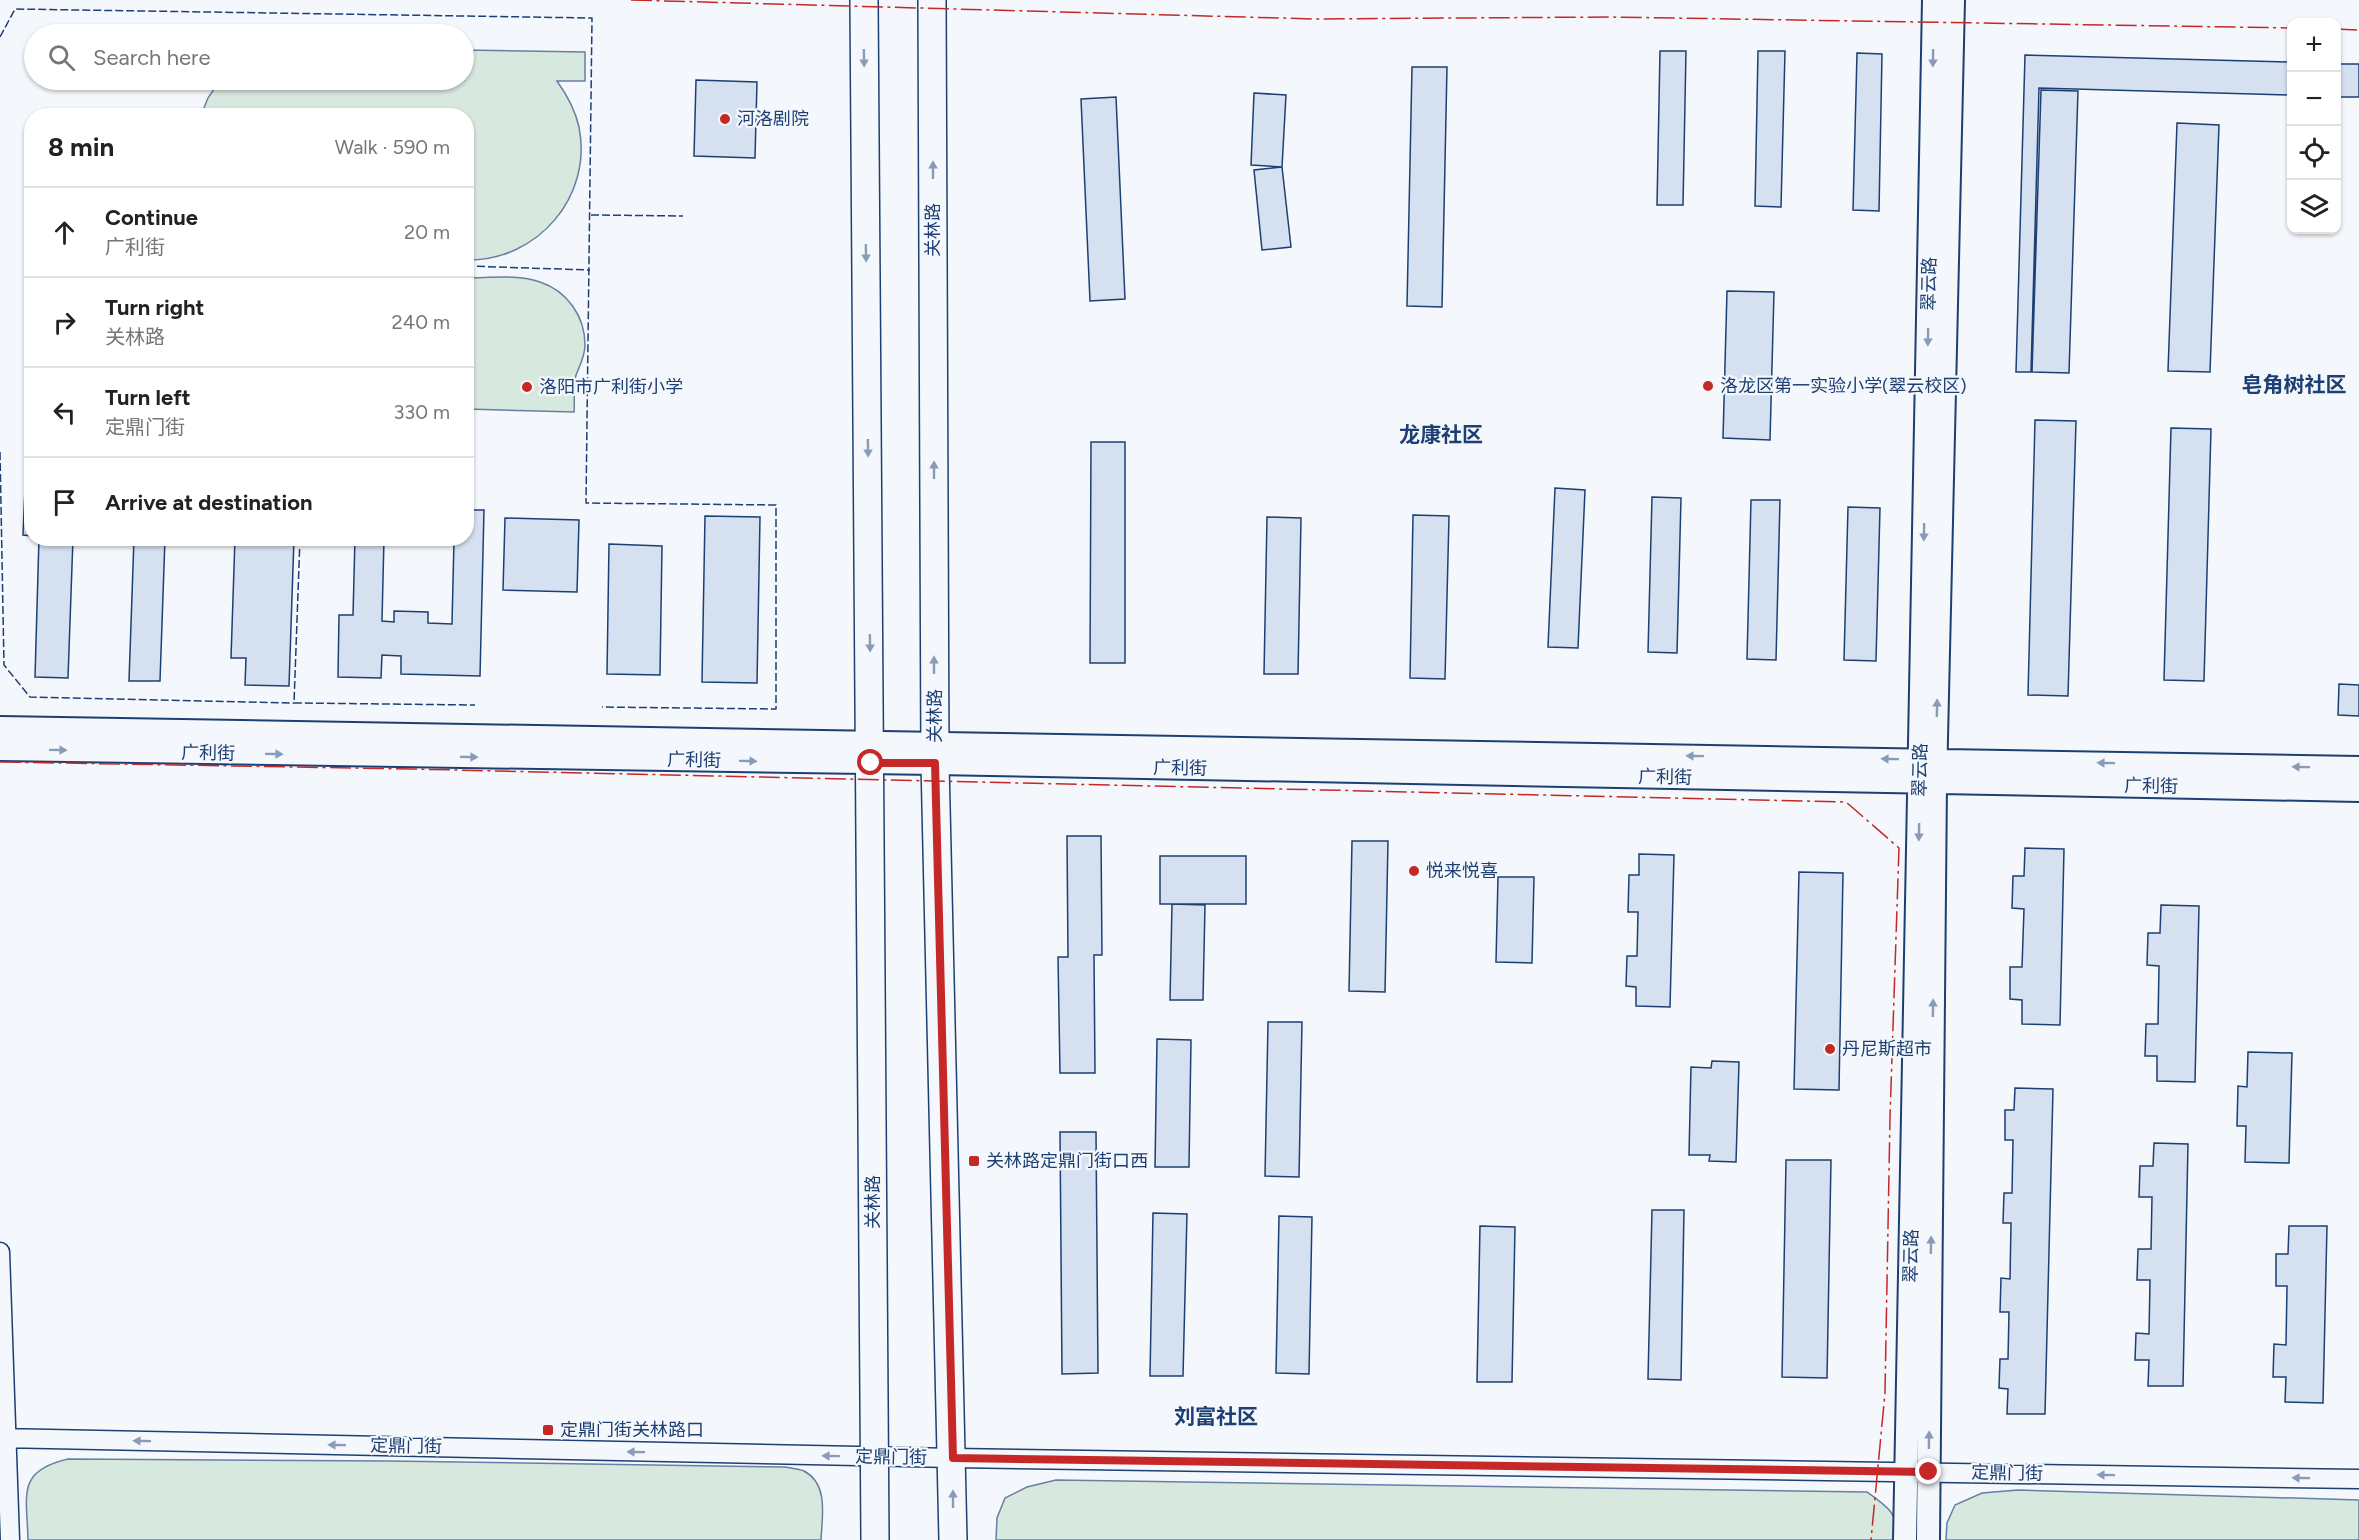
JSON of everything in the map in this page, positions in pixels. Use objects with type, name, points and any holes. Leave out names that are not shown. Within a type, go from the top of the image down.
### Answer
[{"type":"main road","name":"关林路","points":[[864,0],[875,1540]]},
{"type":"main road","name":"关林路","points":[[932,0],[935,753],[953,1458],[953,1540]]},
{"type":"street","name":"翠云路","points":[[1928,1540],[1918,1471],[1934,0]]},
{"type":"street","name":"翠云路","points":[[1927,771],[1953,0]]},
{"type":"street","name":"广利街","points":[[0,728],[871,753]]},
{"type":"street","name":"广利街","points":[[0,749],[935,753],[1927,771],[2359,768]]},
{"type":"street","name":"广利街","points":[[1927,771],[2359,790]]},
{"type":"street","points":[[0,1252],[4,1438],[10,1540]]},
{"type":"street","name":"定鼎门街","points":[[4,1438],[874,1457],[2359,1479]]},
{"type":"street","name":"翠云路","points":[[1905,1540],[1918,1471]]},
{"type":"shaded area","points":[[474,50],[585,52],[585,81],[557,81],[570,102],[579,127],[581,153],[577,177],[568,200],[554,220],[537,237],[516,249],[492,257],[474,259],[474,108],[204,108],[213,90],[474,90]]},
{"type":"shaded area","points":[[513,277],[540,282],[550,286],[573,306],[582,324],[585,345],[575,379],[574,412],[474,409],[474,278]]},
{"type":"shaded area","points":[[68,1459],[785,1467],[804,1471],[812,1477],[821,1492],[823,1511],[821,1540],[28,1540],[27,1498],[32,1478],[51,1464]]},
{"type":"shaded area","points":[[1056,1480],[1867,1492],[1894,1517],[1898,1540],[996,1540],[997,1518],[1005,1498],[1027,1487]]},
{"type":"shaded area","points":[[2018,1490],[2359,1500],[2359,1540],[1946,1540],[1947,1523],[1955,1505],[1982,1493]]},
{"type":"building","points":[[1660,51],[1686,51],[1683,205],[1657,205]]},
{"type":"building","points":[[1758,51],[1785,51],[1781,207],[1755,206]]},
{"type":"building","points":[[1857,53],[1882,54],[1879,211],[1853,210]]},
{"type":"building","points":[[2025,55],[2287,62],[2287,95],[2039,88],[2031,372],[2016,372]]},
{"type":"building","points":[[2341,64],[2359,64],[2359,97],[2341,97]]},
{"type":"building","points":[[1412,67],[1447,67],[1442,307],[1407,306]]},
{"type":"building","name":"河洛剧院","points":[[696,80],[757,82],[755,158],[694,156]]},
{"type":"building","points":[[2041,90],[2078,91],[2069,373],[2032,372]]},
{"type":"building","points":[[1254,93],[1286,95],[1282,167],[1251,165]]},
{"type":"building","points":[[1116,97],[1125,299],[1090,301],[1081,99]]},
{"type":"building","points":[[2177,123],[2219,125],[2210,372],[2168,371]]},
{"type":"building","points":[[1282,167],[1291,247],[1262,250],[1254,170]]},
{"type":"building","points":[[1727,291],[1774,292],[1770,440],[1723,438]]},
{"type":"building","points":[[2035,420],[2076,421],[2068,696],[2028,695]]},
{"type":"building","points":[[2171,428],[2211,429],[2204,681],[2164,680]]},
{"type":"building","points":[[1091,442],[1125,442],[1125,663],[1090,663]]},
{"type":"building","points":[[1555,488],[1585,490],[1578,648],[1548,647]]},
{"type":"building","points":[[1652,497],[1681,498],[1677,653],[1648,652]]},
{"type":"building","points":[[1751,500],[1780,500],[1776,660],[1747,659]]},
{"type":"building","points":[[1848,507],[1880,508],[1876,661],[1844,660]]},
{"type":"building","points":[[474,510],[484,510],[480,676],[401,674],[401,656],[382,655],[381,678],[338,677],[339,615],[353,615],[355,546],[384,546],[382,621],[394,622],[394,611],[428,612],[428,623],[452,624],[454,546],[474,546]]},
{"type":"building","points":[[1413,515],[1449,516],[1445,679],[1410,678]]},
{"type":"building","points":[[705,516],[760,517],[757,683],[702,682]]},
{"type":"building","points":[[1267,517],[1301,518],[1298,674],[1264,674]]},
{"type":"building","points":[[505,518],[579,520],[577,592],[503,590]]},
{"type":"building","points":[[609,544],[662,546],[660,675],[607,674]]},
{"type":"building","points":[[39,546],[73,546],[68,678],[35,677]]},
{"type":"building","points":[[134,546],[165,546],[160,681],[129,681]]},
{"type":"building","points":[[235,546],[294,546],[289,686],[245,685],[246,658],[231,658]]},
{"type":"building","points":[[2339,684],[2359,685],[2359,716],[2338,715]]},
{"type":"building","points":[[1067,836],[1101,836],[1102,955],[1094,955],[1095,1073],[1060,1073],[1058,957],[1068,957]]},
{"type":"building","points":[[1352,841],[1388,841],[1385,992],[1349,991]]},
{"type":"building","points":[[2025,848],[2064,849],[2060,1025],[2022,1024],[2022,1000],[2010,999],[2010,967],[2022,967],[2024,909],[2012,908],[2013,876],[2024,876]]},
{"type":"building","points":[[1639,854],[1674,855],[1670,1007],[1636,1006],[1636,987],[1626,986],[1627,956],[1637,956],[1638,912],[1628,912],[1629,875],[1639,875]]},
{"type":"building","points":[[1160,856],[1246,856],[1246,904],[1160,904]]},
{"type":"building","points":[[1799,872],[1843,873],[1839,1090],[1794,1089]]},
{"type":"building","points":[[1498,877],[1534,877],[1532,963],[1496,962]]},
{"type":"building","points":[[1172,904],[1205,905],[1203,1000],[1170,1000]]},
{"type":"building","points":[[2161,905],[2199,906],[2195,1082],[2157,1081],[2157,1056],[2145,1056],[2146,1024],[2158,1024],[2159,966],[2147,965],[2148,933],[2160,933]]},
{"type":"building","points":[[1268,1022],[1302,1022],[1299,1177],[1265,1176]]},
{"type":"building","points":[[1157,1039],[1191,1040],[1189,1167],[1155,1167]]},
{"type":"building","points":[[2248,1052],[2292,1053],[2289,1163],[2245,1162],[2246,1126],[2237,1126],[2238,1086],[2247,1087]]},
{"type":"building","points":[[1712,1061],[1739,1062],[1736,1162],[1709,1161],[1710,1155],[1689,1155],[1691,1067],[1711,1068]]},
{"type":"building","points":[[2015,1088],[2053,1089],[2045,1414],[2007,1414],[2008,1389],[1999,1388],[2000,1359],[2008,1359],[2009,1312],[2000,1312],[2001,1278],[2010,1279],[2011,1223],[2003,1223],[2004,1193],[2012,1193],[2013,1140],[2005,1140],[2005,1110],[2014,1110]]},
{"type":"building","points":[[1060,1132],[1096,1132],[1098,1373],[1062,1374]]},
{"type":"building","points":[[2154,1143],[2188,1144],[2183,1386],[2148,1386],[2149,1360],[2135,1360],[2136,1333],[2149,1334],[2150,1280],[2137,1280],[2138,1249],[2151,1249],[2152,1197],[2139,1197],[2140,1166],[2153,1166]]},
{"type":"building","points":[[1786,1160],[1831,1160],[1827,1378],[1782,1377]]},
{"type":"building","points":[[1652,1210],[1684,1210],[1681,1380],[1648,1379]]},
{"type":"building","points":[[1153,1213],[1187,1214],[1183,1376],[1150,1376]]},
{"type":"building","points":[[1279,1216],[1312,1217],[1309,1374],[1276,1373]]},
{"type":"building","points":[[1480,1226],[1515,1227],[1512,1382],[1477,1382]]},
{"type":"building","points":[[2289,1226],[2327,1226],[2323,1403],[2285,1402],[2286,1377],[2273,1377],[2274,1344],[2286,1345],[2287,1286],[2276,1286],[2276,1254],[2288,1254]]},
{"type":"fence","points":[[0,37],[15,9],[592,18],[586,503],[776,505],[776,709],[602,707]]},
{"type":"fence","points":[[591,215],[683,216]]},
{"type":"fence","points":[[474,266],[590,270]]},
{"type":"fence","points":[[0,452],[4,665],[30,697],[294,703]]},
{"type":"fence","points":[[300,546],[294,703],[475,705]]},
{"type":"power","points":[[631,0],[1315,19],[1608,17],[2287,28]]},
{"type":"power","points":[[2341,29],[2359,30]]},
{"type":"power","points":[[0,762],[412,769],[1846,802],[1899,848],[1890,1117],[1885,1393],[1871,1540]]},
{"type":"place","name":"河洛剧院","points":[[725,119]]},
{"type":"place","name":"洛龙区第一实验小学(翠云校区)","points":[[1708,386]]},
{"type":"place","name":"洛阳市广利街小学","points":[[527,387]]},
{"type":"place","name":"悦来悦喜","points":[[1414,871]]},
{"type":"place","name":"丹尼斯超市","points":[[1830,1049]]},
{"type":"place","name":"关林路定鼎门街口西","points":[[974,1161]]},
{"type":"place","name":"定鼎门街关林路口","points":[[548,1430]]},
{"type":"district","name":"皂角树社区","points":[[2294,384]]},
{"type":"district","name":"龙康社区","points":[[1441,434]]},
{"type":"district","name":"刘富社区","points":[[1216,1416]]},
{"type":"route","points":[[871,763],[935,763],[953,1458],[1929,1472]]}]
